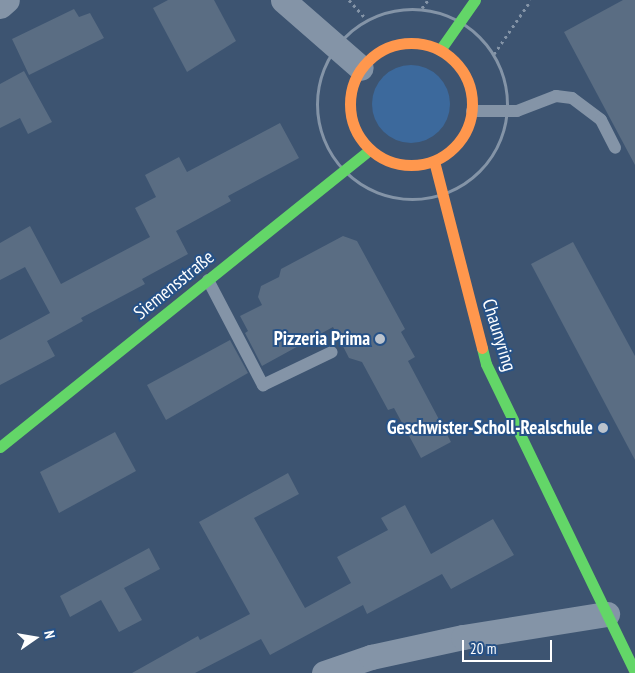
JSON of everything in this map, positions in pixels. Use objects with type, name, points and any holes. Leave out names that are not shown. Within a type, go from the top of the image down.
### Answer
[{"type":"street","points":[[0,6],[7,0]]},
{"type":"street","points":[[283,0],[334,47],[361,68]]},
{"type":"street","points":[[440,50],[475,0]]},
{"type":"street","points":[[402,42],[421,43],[440,50],[456,62],[467,79],[472,111],[462,138],[447,154],[434,161],[407,166],[387,161],[369,150],[356,133],[350,113],[350,92],[361,68],[385,48],[402,42]]},
{"type":"street","name":"Siemensstraße","points":[[0,447],[369,150]]},
{"type":"street","name":"Chaunyring","points":[[434,161],[486,364],[635,672]]},
{"type":"street","points":[[324,673],[371,657],[454,639],[607,614]]},
{"type":"lane","points":[[472,111],[508,111],[556,96],[572,98],[601,120],[615,148]]},
{"type":"lane","points":[[208,280],[263,385],[332,352]]},
{"type":"path","points":[[349,0],[366,19]]},
{"type":"path","points":[[428,0],[422,8],[389,10],[366,19],[334,47],[319,77],[316,111],[324,144],[344,172],[373,191],[407,200],[442,194],[474,177],[498,147],[508,111],[505,81],[494,54],[531,0]]},
{"type":"shaded area","points":[[411,65],[426,68],[439,76],[447,89],[450,104],[447,119],[439,132],[426,140],[411,143],[396,140],[383,132],[375,119],[372,104],[375,89],[383,76],[396,68]]},
{"type":"building","points":[[168,0],[214,0],[236,41],[187,72],[153,8]]},
{"type":"building","points":[[623,0],[635,0],[635,165],[564,32]]},
{"type":"building","points":[[74,9],[79,17],[90,13],[104,38],[29,75],[12,39]]},
{"type":"building","points":[[24,71],[52,122],[28,134],[20,118],[0,128],[0,84]]},
{"type":"building","points":[[280,123],[299,158],[228,196],[231,201],[176,231],[188,254],[142,279],[145,284],[81,318],[83,321],[47,341],[55,356],[0,385],[0,340],[50,313],[25,267],[0,280],[0,243],[30,226],[61,284],[150,237],[135,208],[156,197],[145,175],[179,157],[187,172]]},
{"type":"building","points":[[343,236],[357,241],[405,329],[401,332],[415,357],[408,361],[451,442],[421,458],[394,408],[388,410],[362,362],[349,358],[333,327],[262,366],[245,333],[248,331],[240,316],[262,305],[258,297],[261,286],[279,277],[281,269]]},
{"type":"building","points":[[573,242],[635,356],[635,460],[531,264]]},
{"type":"building","points":[[230,340],[248,373],[166,420],[147,385]]},
{"type":"building","points":[[115,432],[136,471],[59,513],[40,472]]},
{"type":"building","points":[[288,473],[299,494],[254,518],[305,608],[351,583],[337,557],[388,530],[381,518],[405,505],[431,554],[493,519],[514,555],[451,589],[442,574],[367,614],[363,605],[270,655],[261,639],[195,673],[132,673],[198,636],[200,640],[250,614],[199,522]]},
{"type":"building","points":[[149,548],[160,569],[124,588],[142,620],[119,632],[101,600],[70,617],[60,596]]},
{"type":"traffic: fast","points":[[440,50],[475,0]]},
{"type":"traffic: fast","points":[[0,447],[369,150]]},
{"type":"traffic: fast","points":[[482,348],[486,364],[635,672]]},
{"type":"traffic: slow","points":[[411,43],[434,47],[454,61],[468,81],[472,104],[468,127],[454,147],[434,161],[411,165],[388,161],[368,147],[354,127],[350,104],[354,81],[368,61],[388,47],[411,43]]},
{"type":"traffic: slow","points":[[434,161],[482,348]]},
{"type":"place","name":"Pizzeria Prima","points":[[380,339]]},
{"type":"place","name":"Geschwister-Scholl-Realschule","points":[[603,428]]}]
